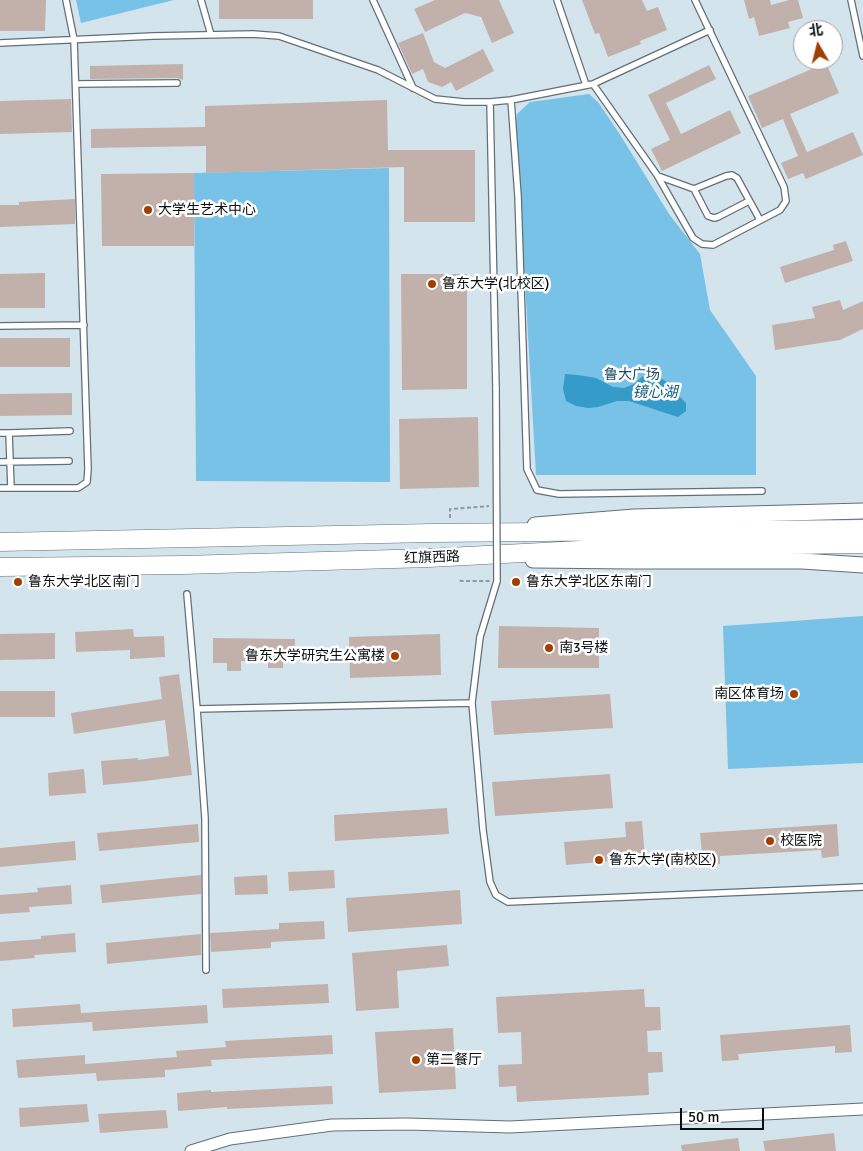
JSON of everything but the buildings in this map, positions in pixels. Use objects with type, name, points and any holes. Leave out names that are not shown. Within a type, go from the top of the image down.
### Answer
[{"type":"main road","points":[[432,533],[634,516],[863,511]]},
{"type":"main road","name":"红旗西路","points":[[0,542],[432,533],[863,529]]},
{"type":"main road","name":"红旗西路","points":[[0,567],[183,565],[429,558],[636,547],[863,544]]},
{"type":"main road","points":[[429,558],[633,562],[802,562],[863,565]]},
{"type":"street","points":[[190,1151],[227,1146],[332,1125],[407,1124],[510,1127],[863,1109]]},
{"type":"lane","points":[[0,488],[78,488],[87,482],[76,84],[74,40],[66,0]]},
{"type":"lane","points":[[201,0],[211,35]]},
{"type":"lane","points":[[373,0],[413,88]]},
{"type":"lane","points":[[557,0],[589,84],[657,175],[693,238],[702,244],[713,245],[780,210],[786,201],[784,188],[695,0]]},
{"type":"lane","points":[[851,0],[863,56]]},
{"type":"lane","points":[[0,43],[153,36],[253,34],[279,36],[378,70],[435,98],[464,102],[490,102],[511,100],[589,84],[710,30]]},
{"type":"lane","points":[[76,84],[177,83]]},
{"type":"lane","points":[[511,100],[518,196],[528,469],[537,490],[559,494],[762,491]]},
{"type":"lane","points":[[490,102],[496,389],[497,581],[480,637],[472,702],[482,830],[490,882],[496,895],[508,902],[863,887]]},
{"type":"lane","points":[[657,175],[694,189],[708,216],[714,218],[749,201]]},
{"type":"lane","points":[[694,189],[732,175],[737,178],[760,220]]},
{"type":"lane","points":[[0,326],[84,325]]},
{"type":"lane","points":[[0,433],[70,431]]},
{"type":"lane","points":[[9,433],[10,488]]},
{"type":"lane","points":[[0,462],[69,461]]},
{"type":"lane","points":[[186,594],[205,818],[206,970]]},
{"type":"lane","points":[[197,709],[472,702]]},
{"type":"path","points":[[450,520],[450,509],[490,506]]},
{"type":"path","points":[[460,580],[492,581]]},
{"type":"green space","points":[[76,0],[174,0],[81,23]]},
{"type":"green space","name":"鲁大广场","points":[[589,94],[598,102],[669,214],[700,254],[710,310],[756,376],[756,475],[536,475],[516,125],[517,114],[530,102]]},
{"type":"green space","points":[[389,168],[390,482],[196,481],[194,173]]},
{"type":"green space","name":"南区体育场","points":[[863,616],[863,763],[728,769],[723,626]]},
{"type":"water","name":"镜心湖","points":[[565,374],[596,378],[613,387],[624,388],[634,384],[643,376],[657,376],[672,385],[686,403],[686,411],[678,417],[629,401],[617,401],[588,408],[576,406],[566,401],[563,389]]},
{"type":"place","name":"大学生艺术中心","points":[[148,210]]},
{"type":"place","name":"鲁东大学(北校区)","points":[[432,284]]},
{"type":"place","name":"鲁东大学北区南门","points":[[18,582]]},
{"type":"place","name":"鲁东大学北区东南门","points":[[516,582]]},
{"type":"place","name":"南3号楼","points":[[549,648]]},
{"type":"place","name":"鲁东大学研究生公寓楼","points":[[395,656]]},
{"type":"place","name":"南区体育场","points":[[794,694]]},
{"type":"place","name":"校医院","points":[[770,841]]},
{"type":"place","name":"鲁东大学(南校区)","points":[[599,860]]},
{"type":"place","name":"第二餐厅","points":[[416,1060]]}]
